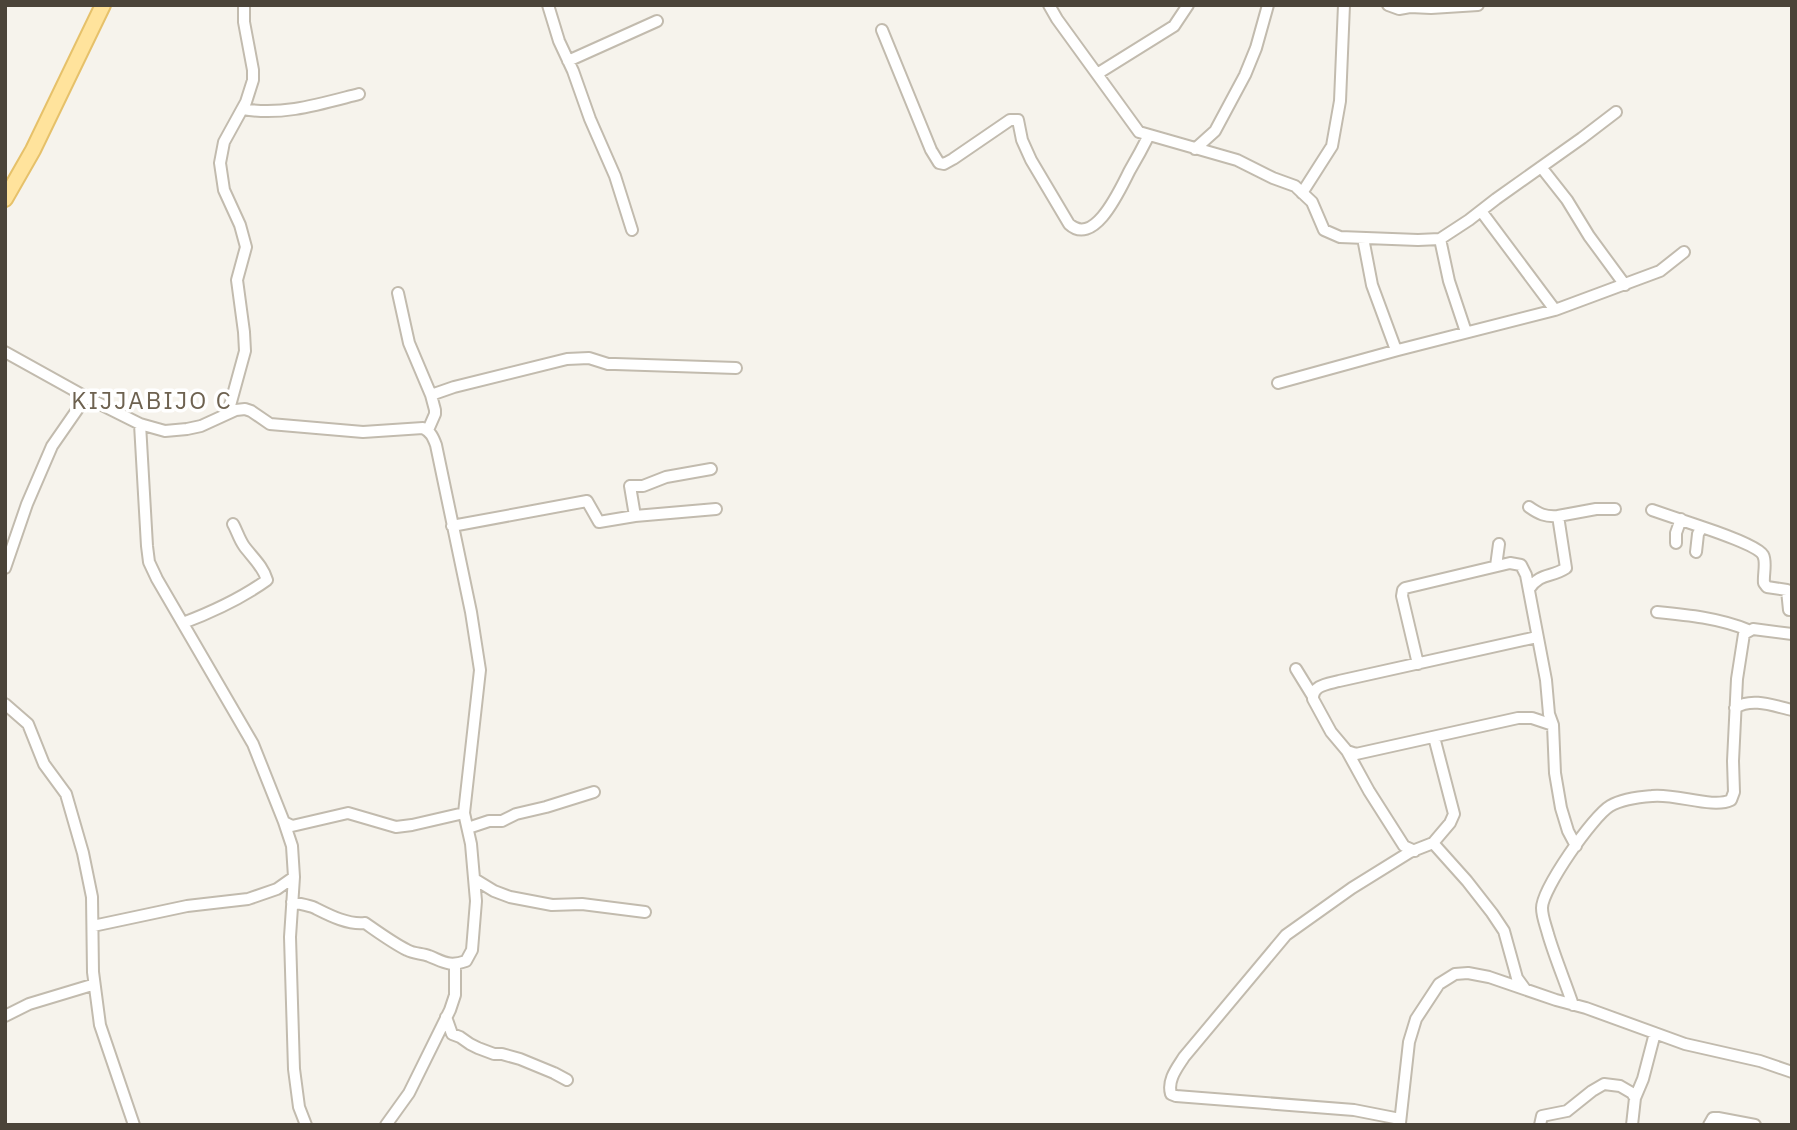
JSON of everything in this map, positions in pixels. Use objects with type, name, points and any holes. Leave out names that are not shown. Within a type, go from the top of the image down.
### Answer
[{"type":"main road","points":[[5,199],[33,150],[103,5]]},
{"type":"street","points":[[228,413],[245,351],[237,281],[246,247],[240,225],[224,190],[220,163],[224,142],[243,108],[253,80],[244,5]]},
{"type":"street","points":[[548,5],[559,41],[615,176],[632,230]]},
{"type":"street","points":[[1049,5],[1052,13],[1139,132],[1237,160],[1294,186],[1312,202],[1324,230],[1340,237],[1440,239],[1616,112]]},
{"type":"street","points":[[1097,74],[1174,26],[1188,5]]},
{"type":"street","points":[[1195,149],[1215,131],[1245,75],[1268,5]]},
{"type":"street","points":[[1302,193],[1332,146],[1340,101],[1344,5]]},
{"type":"street","points":[[1388,5],[1399,9],[1411,6],[1431,8],[1478,5]]},
{"type":"street","points":[[568,61],[657,21]]},
{"type":"street","points":[[882,30],[931,150],[939,163],[944,164],[953,159],[1010,120],[1018,120],[1022,140],[1031,160],[1074,229],[1082,230],[1093,225],[1114,201],[1149,135]]},
{"type":"street","points":[[243,108],[272,112],[293,110],[359,94]]},
{"type":"street","points":[[1541,167],[1625,285]]},
{"type":"street","points":[[1481,211],[1555,310]]},
{"type":"street","points":[[1363,238],[1372,285],[1396,350]]},
{"type":"street","points":[[1440,239],[1449,281],[1466,332]]},
{"type":"street","points":[[1278,383],[1555,310],[1660,271],[1684,252]]},
{"type":"street","points":[[398,293],[409,343],[431,395],[435,414],[428,430]]},
{"type":"street","points":[[5,352],[140,424],[165,431],[201,426],[245,408],[270,424],[363,432],[418,427],[432,434],[471,612],[480,670],[464,813],[475,880],[472,950],[466,961],[454,964],[439,961],[409,951],[365,923],[357,924],[292,902]]},
{"type":"street","points":[[431,395],[567,359],[589,358],[608,364],[736,368]]},
{"type":"street","points":[[5,568],[27,504],[52,446],[86,397]]},
{"type":"street","points":[[140,424],[149,562],[253,744],[284,822],[293,854],[290,937],[294,1069],[299,1107],[306,1125]]},
{"type":"street","points":[[635,516],[630,486],[643,486],[666,477],[711,469]]},
{"type":"street","points":[[452,526],[587,501],[599,522],[716,509]]},
{"type":"street","points":[[1529,507],[1548,517],[1596,509],[1615,509]]},
{"type":"street","points":[[1652,510],[1702,527],[1761,553],[1764,557],[1763,583],[1767,587],[1787,590],[1789,610]]},
{"type":"street","points":[[1529,589],[1535,580],[1566,568],[1558,516]]},
{"type":"street","points":[[1676,543],[1681,519]]},
{"type":"street","points":[[183,623],[241,596],[267,580],[233,524]]},
{"type":"street","points":[[1696,552],[1698,534],[1702,527]]},
{"type":"street","points":[[1496,566],[1499,544]]},
{"type":"street","points":[[1418,664],[1402,596],[1405,588],[1510,563],[1521,565],[1525,570],[1546,680],[1561,808],[1568,831],[1576,845]]},
{"type":"street","points":[[1657,612],[1706,617],[1729,622],[1748,631]]},
{"type":"street","points":[[1573,1005],[1542,908],[1547,891],[1576,845],[1599,815],[1610,806],[1666,794],[1718,804],[1731,800],[1734,792],[1735,708],[1744,634],[1753,629],[1792,634]]},
{"type":"street","points":[[1312,695],[1321,686],[1537,637]]},
{"type":"street","points":[[1296,669],[1331,733],[1347,751],[1404,846],[1415,851]]},
{"type":"street","points":[[1735,708],[1748,703],[1759,703],[1792,710]]},
{"type":"street","points":[[5,704],[28,724],[44,764],[66,794],[92,897],[93,972],[100,1025],[134,1125]]},
{"type":"street","points":[[1347,751],[1356,754],[1518,718],[1532,718],[1553,725]]},
{"type":"street","points":[[1434,737],[1454,814],[1450,823],[1433,843],[1352,888],[1286,935],[1184,1057],[1173,1075],[1169,1087],[1171,1094],[1354,1110],[1400,1122],[1409,1042],[1421,1009],[1439,984],[1455,974],[1468,973],[1489,977],[1685,1044],[1760,1061],[1792,1072]]},
{"type":"street","points":[[468,828],[489,821],[502,821],[516,814],[594,792]]},
{"type":"street","points":[[284,822],[292,826],[351,813],[396,827],[464,813]]},
{"type":"street","points":[[1433,843],[1467,881],[1504,931],[1517,978],[1525,989]]},
{"type":"street","points":[[93,926],[201,904],[248,899],[277,889],[294,877]]},
{"type":"street","points":[[475,880],[510,897],[541,903],[562,906],[582,904],[645,912]]},
{"type":"street","points":[[386,1125],[409,1093],[446,1017],[455,995],[454,964]]},
{"type":"street","points":[[5,1016],[29,1004],[92,985]]},
{"type":"street","points":[[446,1017],[452,1034],[470,1044],[494,1054],[520,1059],[567,1080]]},
{"type":"street","points":[[1632,1125],[1635,1098],[1655,1033]]},
{"type":"street","points":[[1540,1125],[1542,1116],[1567,1111],[1604,1084],[1620,1086],[1635,1098]]},
{"type":"street","points":[[1709,1125],[1713,1118],[1718,1118],[1755,1125]]},
{"type":"district","name":"KIJJABIJO C","points":[[152,400]]}]
